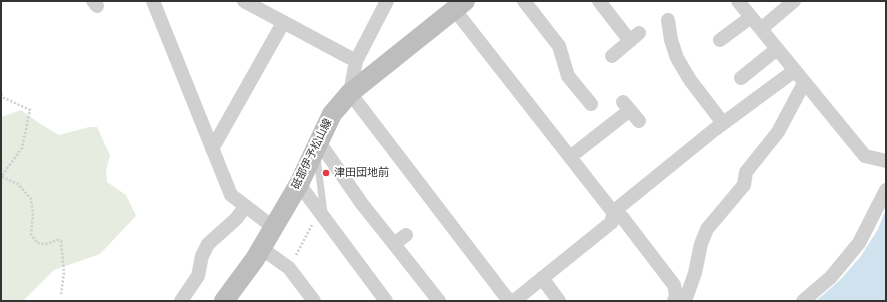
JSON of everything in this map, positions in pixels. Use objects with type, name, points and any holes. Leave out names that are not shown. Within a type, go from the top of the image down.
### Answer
[{"type":"main road","name":"砥部伊予松山線","points":[[224,301],[261,248],[299,184],[332,114],[350,93],[457,5]]},
{"type":"street","points":[[153,1],[231,195],[273,227]]},
{"type":"street","points":[[244,1],[356,61]]},
{"type":"street","points":[[387,1],[356,61],[350,93],[509,301]]},
{"type":"street","points":[[524,1],[559,46],[568,76],[591,104]]},
{"type":"street","points":[[599,1],[635,37],[612,56]]},
{"type":"street","points":[[738,1],[865,156],[886,161]]},
{"type":"street","points":[[761,30],[794,1]]},
{"type":"street","points":[[457,5],[570,157],[613,212],[622,217],[674,285],[676,294],[674,301]]},
{"type":"street","points":[[720,40],[751,17]]},
{"type":"street","points":[[668,20],[671,40],[677,58],[690,80],[723,123]]},
{"type":"street","points":[[212,149],[283,23]]},
{"type":"street","points":[[741,78],[777,49]]},
{"type":"street","points":[[514,301],[612,222],[613,212],[723,123],[794,71]]},
{"type":"street","points":[[685,301],[695,273],[701,244],[707,229],[744,186],[746,172],[778,132],[804,83]]},
{"type":"street","points":[[570,157],[626,106],[639,121]]},
{"type":"street","points":[[318,145],[362,204],[439,301]]},
{"type":"street","points":[[299,184],[386,301]]},
{"type":"street","points":[[803,301],[831,277],[859,243],[886,190]]},
{"type":"street","points":[[181,301],[198,276],[202,256],[208,244],[236,219],[245,207]]},
{"type":"street","points":[[394,244],[406,234]]},
{"type":"street","points":[[261,248],[289,268],[314,301]]},
{"type":"street","points":[[542,278],[559,301]]},
{"type":"lane","points":[[318,145],[322,216]]},
{"type":"path","points":[[1,94],[4,98],[30,110],[22,148],[2,177],[18,184],[31,199],[33,214],[31,234],[37,243],[46,244],[57,240],[61,241],[63,247],[64,273],[61,294]]},
{"type":"path","points":[[289,268],[322,216]]},
{"type":"shaded area","points":[[21,110],[59,135],[89,127],[97,127],[110,155],[106,170],[107,182],[126,195],[136,216],[100,254],[54,270],[23,301],[1,301],[1,117]]},
{"type":"water","points":[[886,209],[886,301],[816,301],[841,279],[861,256],[878,229]]},
{"type":"place","name":"津田団地前","points":[[326,173]]}]
